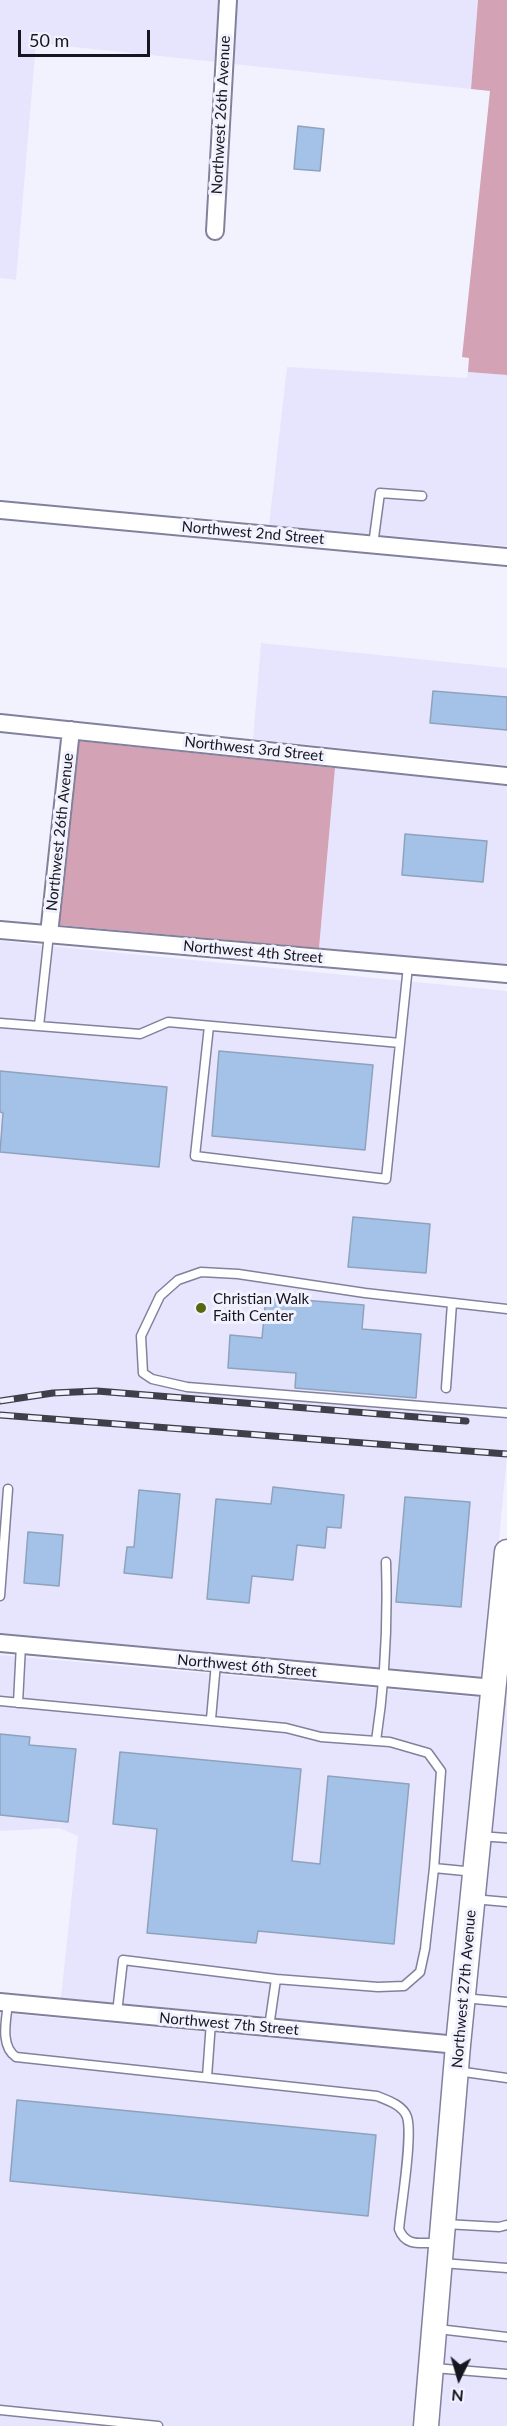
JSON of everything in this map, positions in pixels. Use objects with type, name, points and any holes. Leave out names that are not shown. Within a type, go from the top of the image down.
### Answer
[{"type":"main road","name":"Northwest 27th Avenue","points":[[426,2426],[458,2045],[479,1836],[500,1689],[507,1552]]},
{"type":"street","name":"Northwest 26th Avenue","points":[[215,231],[228,0]]},
{"type":"street","name":"Northwest 2nd Street","points":[[0,510],[507,557]]},
{"type":"street","name":"Northwest 3rd Street","points":[[0,723],[507,776]]},
{"type":"street","name":"Northwest 26th Avenue","points":[[49,934],[71,730]]},
{"type":"street","name":"Northwest 4th Street","points":[[0,930],[507,974]]},
{"type":"street","name":"Northwest 6th Street","points":[[0,1643],[500,1689]]},
{"type":"street","name":"Northwest 7th Street","points":[[4,2003],[458,2045]]},
{"type":"lane","points":[[373,544],[380,493],[422,496]]},
{"type":"lane","points":[[39,1026],[49,934]]},
{"type":"lane","points":[[209,1026],[195,1156],[386,1179],[408,966]]},
{"type":"lane","points":[[0,1023],[140,1034],[168,1022],[400,1043]]},
{"type":"lane","points":[[507,1309],[365,1293],[238,1274],[201,1272],[178,1280],[159,1296],[141,1336],[143,1373],[152,1380],[187,1387],[507,1413]]},
{"type":"lane","points":[[446,1388],[452,1303]]},
{"type":"lane","points":[[0,1596],[8,1489]]},
{"type":"lane","points":[[376,1742],[385,1679],[388,1601],[386,1562]]},
{"type":"lane","points":[[18,1703],[21,1645]]},
{"type":"lane","points":[[211,1719],[216,1663]]},
{"type":"lane","points":[[0,1701],[211,1719],[286,1728],[321,1737],[390,1742],[428,1753],[441,1771],[425,1949],[420,1972],[404,1986],[378,1987],[276,1979],[123,1960],[117,2013]]},
{"type":"lane","points":[[479,1836],[507,1838]]},
{"type":"lane","points":[[434,1868],[476,1872]]},
{"type":"lane","points":[[473,1899],[507,1902]]},
{"type":"lane","points":[[269,2028],[276,1979]]},
{"type":"lane","points":[[463,1998],[507,2002]]},
{"type":"lane","points":[[4,2003],[4,2038],[9,2053],[16,2057],[377,2096],[399,2106],[407,2116],[408,2138],[399,2229],[402,2238],[408,2242],[441,2243],[507,2225]]},
{"type":"lane","points":[[207,2077],[212,2022]]},
{"type":"lane","points":[[456,2071],[507,2078]]},
{"type":"lane","points":[[441,2243],[507,2268]]},
{"type":"lane","points":[[434,2328],[507,2337]]},
{"type":"lane","points":[[431,2368],[507,2374]]},
{"type":"lane","points":[[0,2410],[158,2426]]},
{"type":"shaded area","points":[[0,0],[219,0],[216,62],[36,43],[16,280],[0,278]]},
{"type":"shaded area","points":[[237,0],[478,0],[471,89],[233,64]]},
{"type":"shaded area","points":[[478,0],[507,0],[507,375],[468,372],[469,358],[462,357],[490,91],[471,89]]},
{"type":"shaded area","points":[[287,367],[467,378],[468,372],[507,375],[507,546],[269,525]]},
{"type":"shaded area","points":[[261,643],[507,668],[507,765],[253,739]]},
{"type":"shaded area","points":[[79,741],[335,768],[319,948],[59,925]]},
{"type":"shaded area","points":[[335,768],[507,786],[507,964],[319,948]]},
{"type":"shaded area","points":[[0,941],[507,991],[507,1456],[486,1677],[0,1633]]},
{"type":"shaded area","points":[[507,1643],[507,2426],[435,2426]]},
{"type":"shaded area","points":[[0,1655],[484,1698],[450,2034],[61,1998],[78,1836],[59,1828],[0,1831]]},
{"type":"shaded area","points":[[0,2013],[449,2054],[417,2426],[0,2426]]},
{"type":"building","points":[[298,126],[324,129],[320,171],[294,169]]},
{"type":"building","points":[[433,691],[507,697],[507,730],[430,723]]},
{"type":"building","points":[[405,834],[487,841],[483,882],[402,875]]},
{"type":"building","points":[[219,1051],[373,1065],[365,1150],[212,1136]]},
{"type":"building","points":[[0,1071],[167,1087],[159,1167],[0,1152],[3,1113],[0,1112]]},
{"type":"building","points":[[353,1217],[430,1224],[426,1273],[348,1267]]},
{"type":"building","points":[[266,1297],[364,1305],[362,1329],[421,1334],[416,1398],[295,1388],[296,1373],[228,1368],[230,1335],[262,1338]]},
{"type":"building","points":[[273,1487],[344,1495],[341,1528],[327,1527],[325,1548],[297,1545],[293,1580],[252,1576],[249,1603],[207,1599],[216,1499],[271,1504]]},
{"type":"building","points":[[139,1490],[180,1494],[172,1578],[124,1573],[127,1547],[134,1547]]},
{"type":"building","points":[[405,1497],[470,1502],[461,1607],[396,1602]]},
{"type":"building","points":[[28,1532],[63,1535],[59,1586],[24,1583]]},
{"type":"building","points":[[0,1734],[30,1737],[29,1745],[76,1749],[68,1822],[0,1815]]},
{"type":"building","points":[[120,1752],[301,1769],[292,1861],[320,1864],[328,1776],[409,1784],[394,1944],[258,1931],[256,1943],[147,1933],[157,1829],[113,1824]]},
{"type":"building","points":[[17,2100],[376,2135],[368,2216],[10,2181]]},
{"type":"railway","points":[[0,1401],[53,1393],[97,1391],[466,1421]]},
{"type":"railway","points":[[0,1415],[507,1454]]},
{"type":"place","name":"Christian Walk Faith Center","points":[[201,1308]]}]
